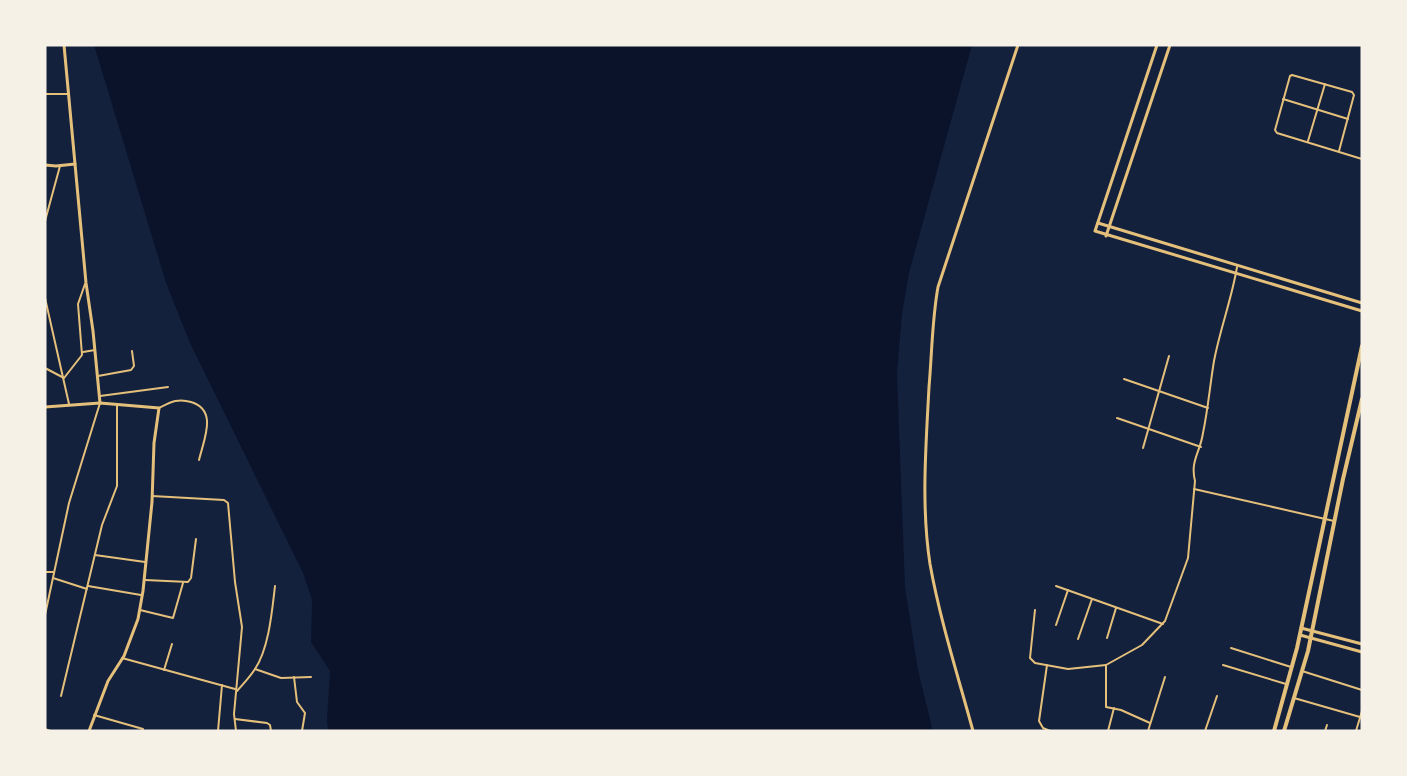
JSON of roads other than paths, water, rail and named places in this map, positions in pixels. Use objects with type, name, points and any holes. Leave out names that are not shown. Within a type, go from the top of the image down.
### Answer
[{"type":"main road","points":[[1274,731],[1300,635],[1362,346]]},
{"type":"main road","points":[[1284,731],[1312,630],[1362,399]]},
{"type":"street","points":[[45,615],[69,503],[100,403],[86,283],[64,45]]},
{"type":"street","points":[[973,731],[940,611],[925,523],[927,424],[934,308],[942,277],[1018,45]]},
{"type":"street","points":[[1157,45],[1095,231],[1362,311]]},
{"type":"street","points":[[1106,236],[1170,45]]},
{"type":"street","points":[[1338,151],[1354,95],[1352,92],[1292,75],[1289,77],[1283,99],[1275,130],[1277,133],[1362,159]]},
{"type":"street","points":[[1308,141],[1325,84]]},
{"type":"street","points":[[45,94],[69,94]]},
{"type":"street","points":[[1283,99],[1348,119]]},
{"type":"street","points":[[45,165],[75,164]]},
{"type":"street","points":[[45,221],[60,166]]},
{"type":"street","points":[[1098,224],[1362,303]]},
{"type":"street","points":[[1035,610],[1030,654],[1035,663],[1068,669],[1106,665],[1142,645],[1166,621],[1188,558],[1194,489],[1192,469],[1201,447],[1214,360],[1237,267]]},
{"type":"street","points":[[64,378],[81,358],[83,352],[78,304],[86,283]]},
{"type":"street","points":[[45,298],[69,404]]},
{"type":"street","points":[[83,352],[95,350]]},
{"type":"street","points":[[98,376],[131,370],[134,366],[132,351]]},
{"type":"street","points":[[1143,448],[1169,356]]},
{"type":"street","points":[[45,368],[64,378]]},
{"type":"street","points":[[1124,380],[1208,408]]},
{"type":"street","points":[[100,396],[168,387]]},
{"type":"street","points":[[45,407],[100,403],[159,408],[179,400],[199,404],[207,414],[208,425],[199,459]]},
{"type":"street","points":[[61,696],[102,525],[117,486],[117,404]]},
{"type":"street","points":[[89,731],[108,681],[122,658],[140,610],[159,408]]},
{"type":"street","points":[[1117,418],[1201,447]]},
{"type":"street","points":[[1194,489],[1334,521]]},
{"type":"street","points":[[152,496],[224,500],[228,503],[242,627],[234,719],[236,731]]},
{"type":"street","points":[[144,580],[188,582],[191,578],[196,539]]},
{"type":"street","points":[[95,555],[146,562]]},
{"type":"street","points":[[45,572],[54,572]]},
{"type":"street","points":[[53,578],[88,587],[143,595]]},
{"type":"street","points":[[140,610],[173,618],[183,583]]},
{"type":"street","points":[[236,691],[255,669],[266,638],[275,586]]},
{"type":"street","points":[[1056,586],[1163,624]]},
{"type":"street","points":[[1056,625],[1068,591]]},
{"type":"street","points":[[1078,639],[1092,599]]},
{"type":"street","points":[[1107,638],[1116,608]]},
{"type":"street","points":[[1301,628],[1362,644]]},
{"type":"street","points":[[1300,635],[1362,652]]},
{"type":"street","points":[[164,670],[172,644]]},
{"type":"street","points":[[1231,648],[1292,668]]},
{"type":"street","points":[[1030,654],[1036,656]]},
{"type":"street","points":[[122,658],[222,685],[236,691]]},
{"type":"street","points":[[1047,665],[1039,721],[1042,728],[1050,731]]},
{"type":"street","points":[[1106,665],[1106,707],[1150,723]]},
{"type":"street","points":[[1223,665],[1287,684]]},
{"type":"street","points":[[255,669],[279,677],[311,677]]},
{"type":"street","points":[[1302,670],[1362,690]]},
{"type":"street","points":[[294,677],[297,702],[305,713],[302,731]]},
{"type":"street","points":[[1148,731],[1165,677]]},
{"type":"street","points":[[218,731],[222,685]]},
{"type":"street","points":[[1205,731],[1217,696]]},
{"type":"street","points":[[1294,698],[1360,717]]},
{"type":"street","points":[[1108,731],[1114,708]]},
{"type":"street","points":[[1356,731],[1362,711]]},
{"type":"street","points":[[94,715],[143,729]]},
{"type":"street","points":[[234,719],[267,723],[271,731]]},
{"type":"street","points":[[1325,731],[1327,725]]},
{"type":"street","points":[[45,729],[51,731]]},
{"type":"water","points":[[94,45],[972,45],[909,273],[902,314],[897,373],[905,587],[918,670],[933,731],[328,731],[330,671],[311,642],[312,600],[303,573],[190,343],[166,283]]}]
